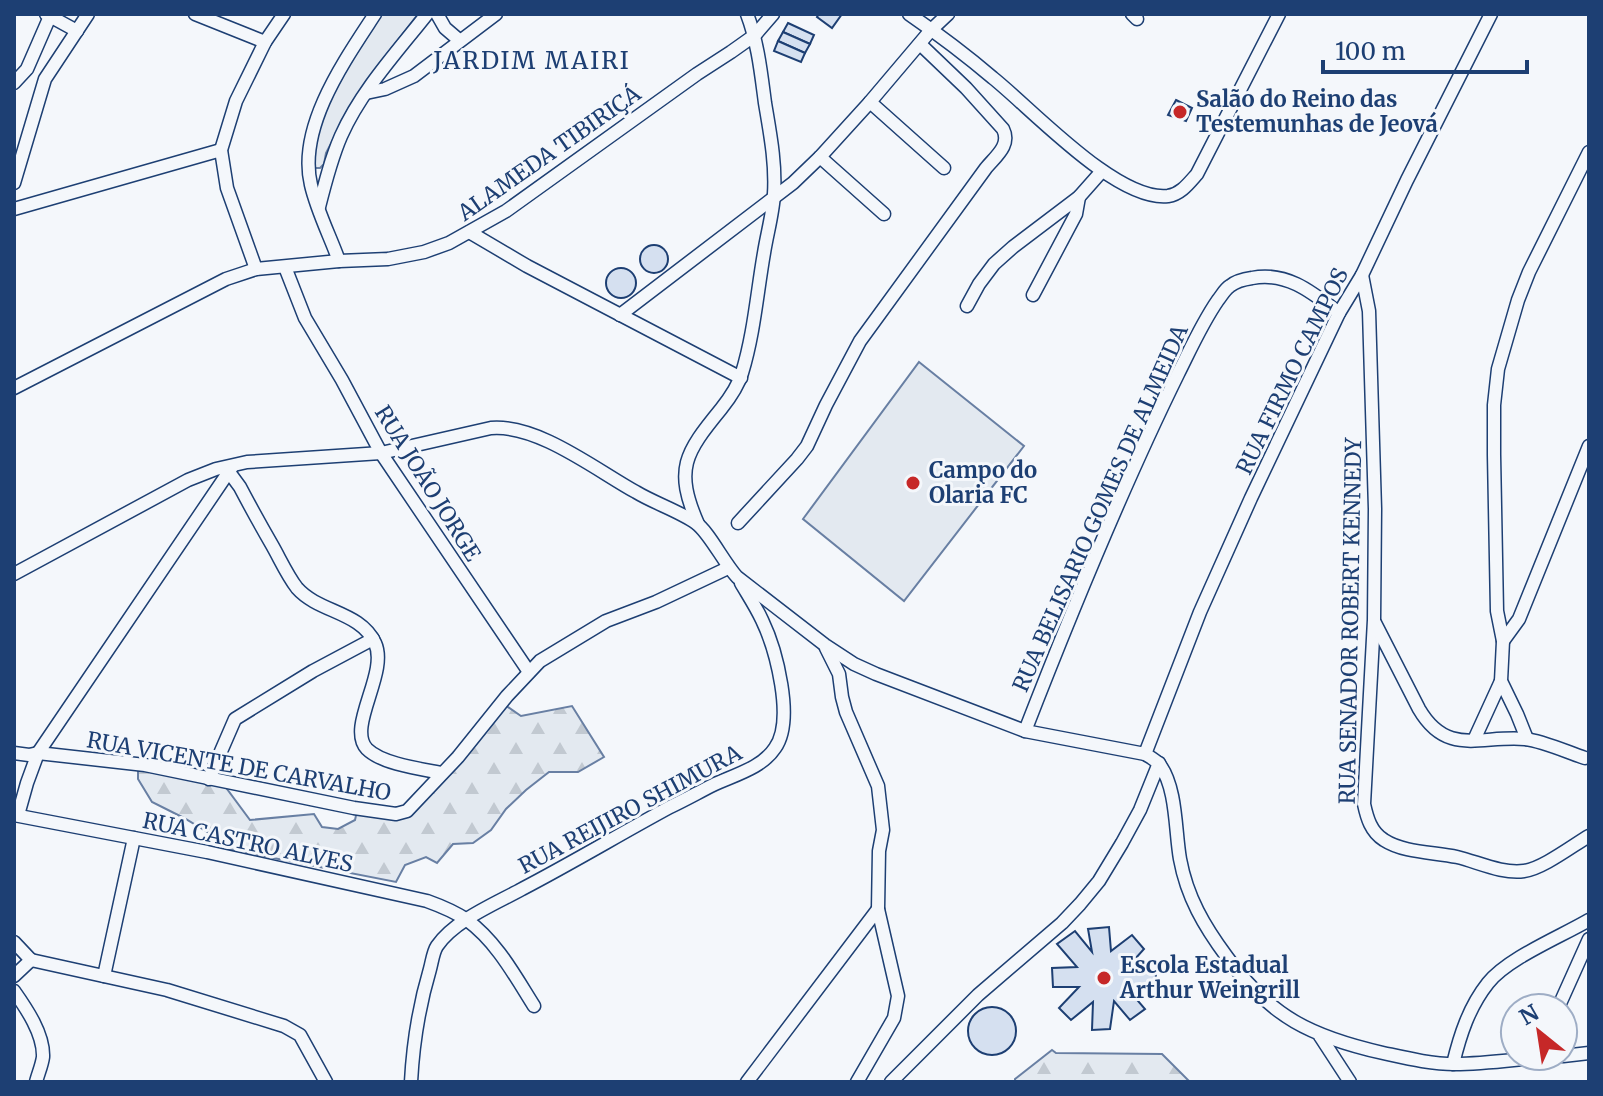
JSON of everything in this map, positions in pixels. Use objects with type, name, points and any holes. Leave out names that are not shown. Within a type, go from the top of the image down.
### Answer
[{"type":"street","points":[[14,183],[45,79],[88,14]]},
{"type":"street","points":[[195,14],[265,42]]},
{"type":"street","points":[[256,269],[227,188],[221,150],[236,101],[265,42],[284,14]]},
{"type":"street","points":[[339,261],[311,185],[308,153],[322,105],[375,14]]},
{"type":"street","points":[[319,207],[342,133],[366,93],[427,14]]},
{"type":"street","points":[[437,14],[445,28],[459,40]]},
{"type":"street","points":[[366,93],[385,89],[414,76],[496,14]]},
{"type":"street","points":[[747,14],[755,35],[774,171],[774,198],[741,378],[726,403],[697,439],[686,465],[685,480],[689,504],[698,524],[733,573],[825,645],[876,674],[1025,731],[1145,754],[1159,763],[1168,781],[1180,860],[1188,890],[1202,921],[1238,972],[1278,1012],[1320,1036],[1413,1060],[1453,1064],[1499,1060]]},
{"type":"street","name":"ALAMEDA TIBIRIÇÁ","points":[[14,388],[226,279],[256,269],[388,259],[424,252],[471,233],[755,35],[773,14]]},
{"type":"street","points":[[909,14],[993,78],[1102,171],[1129,188],[1167,196],[1178,193],[1197,174],[1279,14]]},
{"type":"street","points":[[620,315],[793,183],[948,14]]},
{"type":"street","name":"RUA FIRMO CAMPOS","points":[[1145,754],[1200,612],[1339,313],[1362,275],[1491,14]]},
{"type":"street","points":[[14,83],[27,69],[49,15],[77,31]]},
{"type":"street","points":[[738,523],[807,446],[860,341],[1004,146],[1006,136],[1003,129],[920,44]]},
{"type":"street","points":[[27,69],[45,79]]},
{"type":"street","points":[[870,102],[944,168]]},
{"type":"street","points":[[14,209],[221,150]]},
{"type":"street","points":[[1474,740],[1501,681],[1503,641],[1497,611],[1494,455],[1498,369],[1529,272],[1589,152]]},
{"type":"street","points":[[820,157],[884,214]]},
{"type":"street","points":[[967,306],[994,264],[1079,197],[1102,171]]},
{"type":"street","points":[[1033,295],[1076,214],[1079,197]]},
{"type":"street","points":[[471,233],[527,266],[741,378]]},
{"type":"street","name":"RUA JOÃO JORGE","points":[[285,267],[305,318],[381,453],[529,672]]},
{"type":"street","name":"RUA SENADOR ROBERT KENNEDY","points":[[1362,275],[1369,311],[1375,509],[1374,620],[1364,804],[1368,819],[1374,831],[1394,845],[1512,871],[1538,867],[1589,836]]},
{"type":"street","name":"RUA BELISARIO GOMES DE ALMEIDA","points":[[1025,731],[1135,464],[1203,322],[1227,287],[1241,280],[1277,277],[1295,282],[1339,313]]},
{"type":"street","points":[[14,574],[188,480],[231,468],[381,453],[503,427],[524,431],[698,524]]},
{"type":"street","points":[[1503,641],[1519,619],[1589,446]]},
{"type":"street","points":[[231,468],[297,587],[321,606],[356,621],[373,639],[378,653],[377,668],[362,727],[364,746],[378,757],[442,773]]},
{"type":"street","points":[[16,815],[38,753],[231,468]]},
{"type":"street","name":"RUA VICENTE DE CARVALHO","points":[[14,753],[145,765],[396,814],[407,811],[415,804],[529,672],[557,650],[606,621],[733,573]]},
{"type":"street","name":"RUA REIJIRO SHIMURA","points":[[411,1082],[416,1028],[436,947],[465,919],[766,759],[776,747],[784,712],[773,644],[733,573]]},
{"type":"street","points":[[1374,620],[1426,721],[1441,733],[1456,740],[1527,739],[1585,758]]},
{"type":"street","points":[[209,779],[235,719],[313,671],[373,639]]},
{"type":"street","points":[[825,645],[839,674],[846,712],[878,786],[883,830],[879,851],[878,909],[898,996],[894,1018],[857,1082]]},
{"type":"street","points":[[1501,681],[1527,739]]},
{"type":"street","points":[[891,1082],[978,995],[1080,904],[1099,881],[1122,843],[1140,810],[1159,763]]},
{"type":"street","name":"RUA CASTRO ALVES","points":[[16,815],[427,901],[448,909],[483,933],[534,1006]]},
{"type":"street","points":[[104,976],[134,838]]},
{"type":"street","points":[[747,1082],[878,909]]},
{"type":"street","points":[[1453,1064],[1460,1035],[1489,982],[1514,962],[1589,920]]},
{"type":"street","points":[[1565,992],[1589,939]]},
{"type":"street","points":[[14,942],[31,960],[167,990],[284,1026],[300,1035],[326,1082]]},
{"type":"street","points":[[14,976],[31,960]]},
{"type":"street","points":[[14,991],[41,1043],[43,1058],[36,1082]]},
{"type":"street","points":[[1320,1036],[1350,1082]]},
{"type":"green space","points":[[379,14],[418,14],[350,107],[326,153],[324,164],[315,168],[312,147],[328,102]]},
{"type":"green space","name":"Campo do Olaria FC","points":[[919,362],[1024,446],[904,601],[803,519]]},
{"type":"green space","points":[[505,705],[521,716],[572,706],[604,757],[578,772],[549,772],[506,809],[491,830],[473,843],[453,844],[437,863],[426,857],[405,865],[396,882],[227,849],[209,833],[152,802],[138,779],[138,770],[224,785],[250,820],[314,814],[322,827],[338,829],[355,820],[357,811],[397,815]]},
{"type":"green space","points":[[1052,1050],[1056,1053],[1162,1054],[1190,1082],[1015,1082]]},
{"type":"building","points":[[819,14],[842,14],[832,28],[817,17]]},
{"type":"building","points":[[788,23],[814,35],[810,44],[783,32]]},
{"type":"building","points":[[783,32],[810,44],[805,53],[778,41]]},
{"type":"building","points":[[778,41],[805,53],[801,62],[774,51]]},
{"type":"building","name":"Salão do Reino das Testemunhas de Jeová","points":[[1176,100],[1192,108],[1186,121],[1168,115]]},
{"type":"building","points":[[654,245],[664,249],[668,259],[664,269],[654,273],[644,269],[640,259],[644,249]]},
{"type":"building","points":[[621,268],[632,272],[636,283],[632,294],[621,298],[610,294],[606,283],[610,272]]},
{"type":"building","name":"Escola Estadual Arthur Weingrill","points":[[1109,927],[1111,951],[1132,935],[1144,949],[1126,969],[1155,969],[1157,986],[1126,987],[1145,1009],[1130,1020],[1114,1001],[1110,1029],[1092,1030],[1093,1002],[1071,1020],[1059,1008],[1079,987],[1053,987],[1052,968],[1077,967],[1057,944],[1075,931],[1092,952],[1088,929]]},
{"type":"building","points":[[992,1007],[1009,1014],[1016,1031],[1009,1048],[992,1055],[975,1048],[968,1031],[975,1014]]},
{"type":"place","name":"Salão do Reino das Testemunhas de Jeová","points":[[1180,112]]},
{"type":"place","name":"Campo do Olaria FC","points":[[913,483]]},
{"type":"place","name":"Escola Estadual Arthur Weingrill","points":[[1104,978]]},
{"type":"district","name":"JARDIM MAIRI","points":[[532,60]]}]
